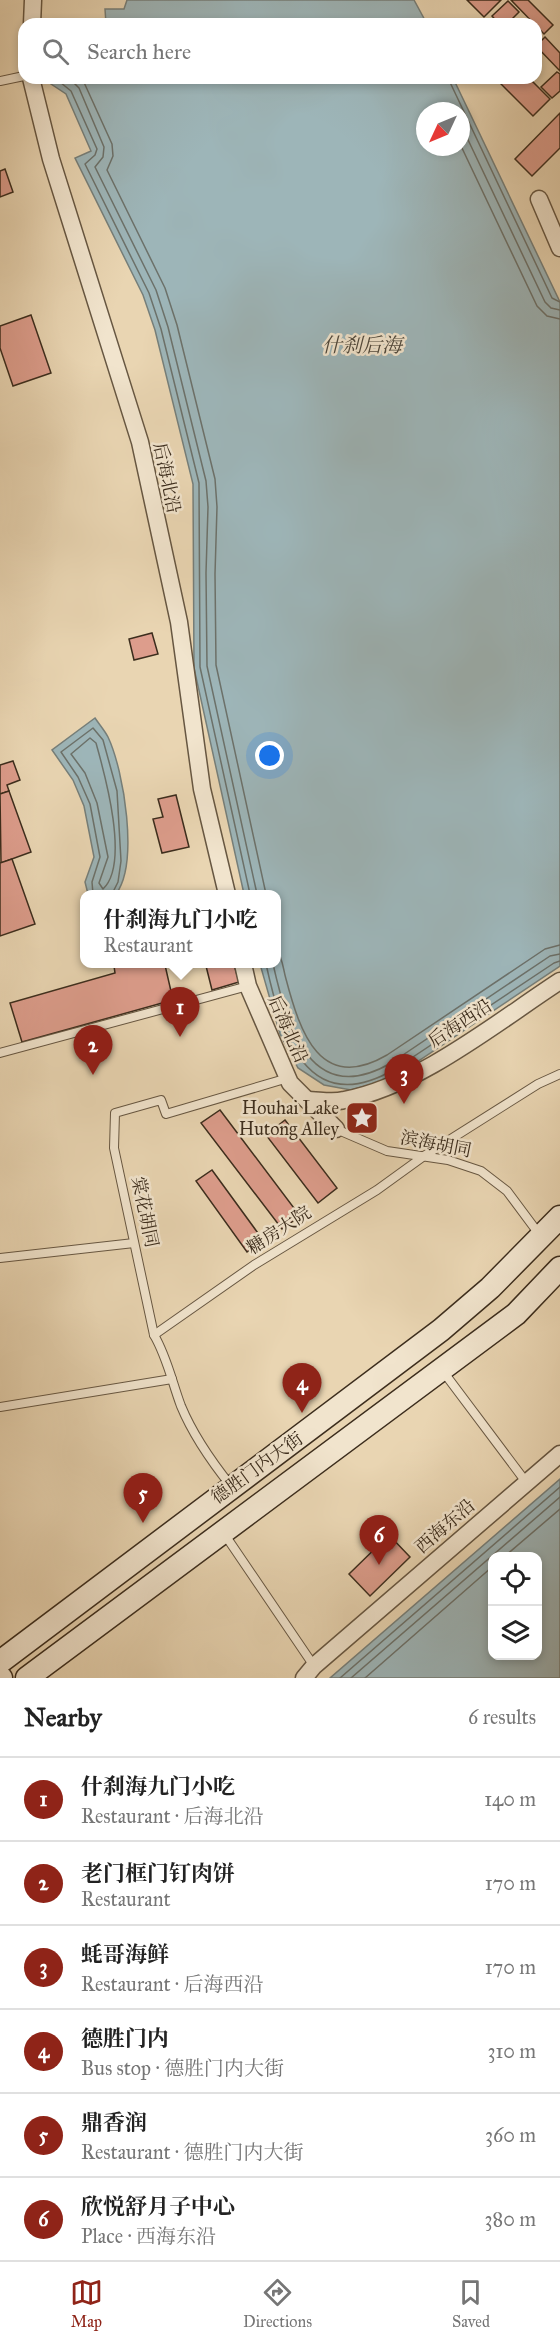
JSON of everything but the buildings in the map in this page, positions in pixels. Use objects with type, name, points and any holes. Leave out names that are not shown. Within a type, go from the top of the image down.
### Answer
[{"type":"main road","name":"德胜门内大街","points":[[0,1662],[441,1330],[490,1288],[560,1217]]},
{"type":"main road","name":"德胜门内大街","points":[[27,1678],[516,1314],[560,1268]]},
{"type":"street","points":[[32,18],[33,0]]},
{"type":"street","name":"后海北沿","points":[[32,84],[51,159],[140,442],[179,622],[202,789],[226,890]]},
{"type":"street","points":[[539,199],[560,248]]},
{"type":"street","name":"后海北沿","points":[[244,968],[248,986],[290,1083],[336,1129]]},
{"type":"street","name":"后海西沿","points":[[307,1100],[342,1101],[387,1088],[432,1065],[560,981]]},
{"type":"street","name":"西海东沿","points":[[309,1672],[560,1454]]},
{"type":"lane","points":[[0,81],[18,77]]},
{"type":"lane","points":[[0,1053],[248,986]]},
{"type":"lane","name":"糖房大院","points":[[154,1335],[254,1266],[377,1190],[424,1156],[538,1084],[560,1074]]},
{"type":"lane","name":"棠花胡同","points":[[231,1486],[208,1457],[182,1407],[154,1335],[114,1148],[115,1113],[161,1100],[166,1114],[288,1078]]},
{"type":"lane","name":"滨海胡同","points":[[336,1129],[387,1151],[424,1156],[481,1171],[507,1191],[540,1235]]},
{"type":"lane","points":[[0,1258],[134,1243]]},
{"type":"lane","points":[[442,1370],[526,1482]]},
{"type":"lane","points":[[0,1407],[172,1379]]},
{"type":"lane","points":[[222,1531],[309,1672]]},
{"type":"water","points":[[127,0],[414,0],[424,18],[106,18],[105,9],[124,9]]},
{"type":"water","name":"什刹后海","points":[[51,84],[456,84],[464,102],[416,102],[416,156],[470,156],[470,114],[560,302],[560,966],[388,1080],[351,1090],[324,1085],[298,1068],[280,1034],[261,968],[281,968],[281,890],[243,890],[194,668],[193,484],[155,330],[143,295],[75,158],[91,151],[66,94]]},
{"type":"water","points":[[95,718],[107,735],[119,772],[127,817],[127,861],[123,880],[118,890],[87,890],[85,882],[94,857],[84,806],[73,780],[52,750]]},
{"type":"water","points":[[560,1479],[560,1678],[330,1678]]},
{"type":"place","name":"什刹海九门小吃","points":[[180,1037]]},
{"type":"place","name":"老门框门钉肉饼","points":[[93,1075]]},
{"type":"place","name":"蚝哥海鲜","points":[[404,1104]]},
{"type":"place","name":"Houhai Lake Hutong Alley","points":[[362,1118]]},
{"type":"place","name":"德胜门内","points":[[302,1413]]},
{"type":"place","name":"鼎香润","points":[[143,1523]]},
{"type":"place","name":"欣悦舒月子中心","points":[[379,1565]]}]
